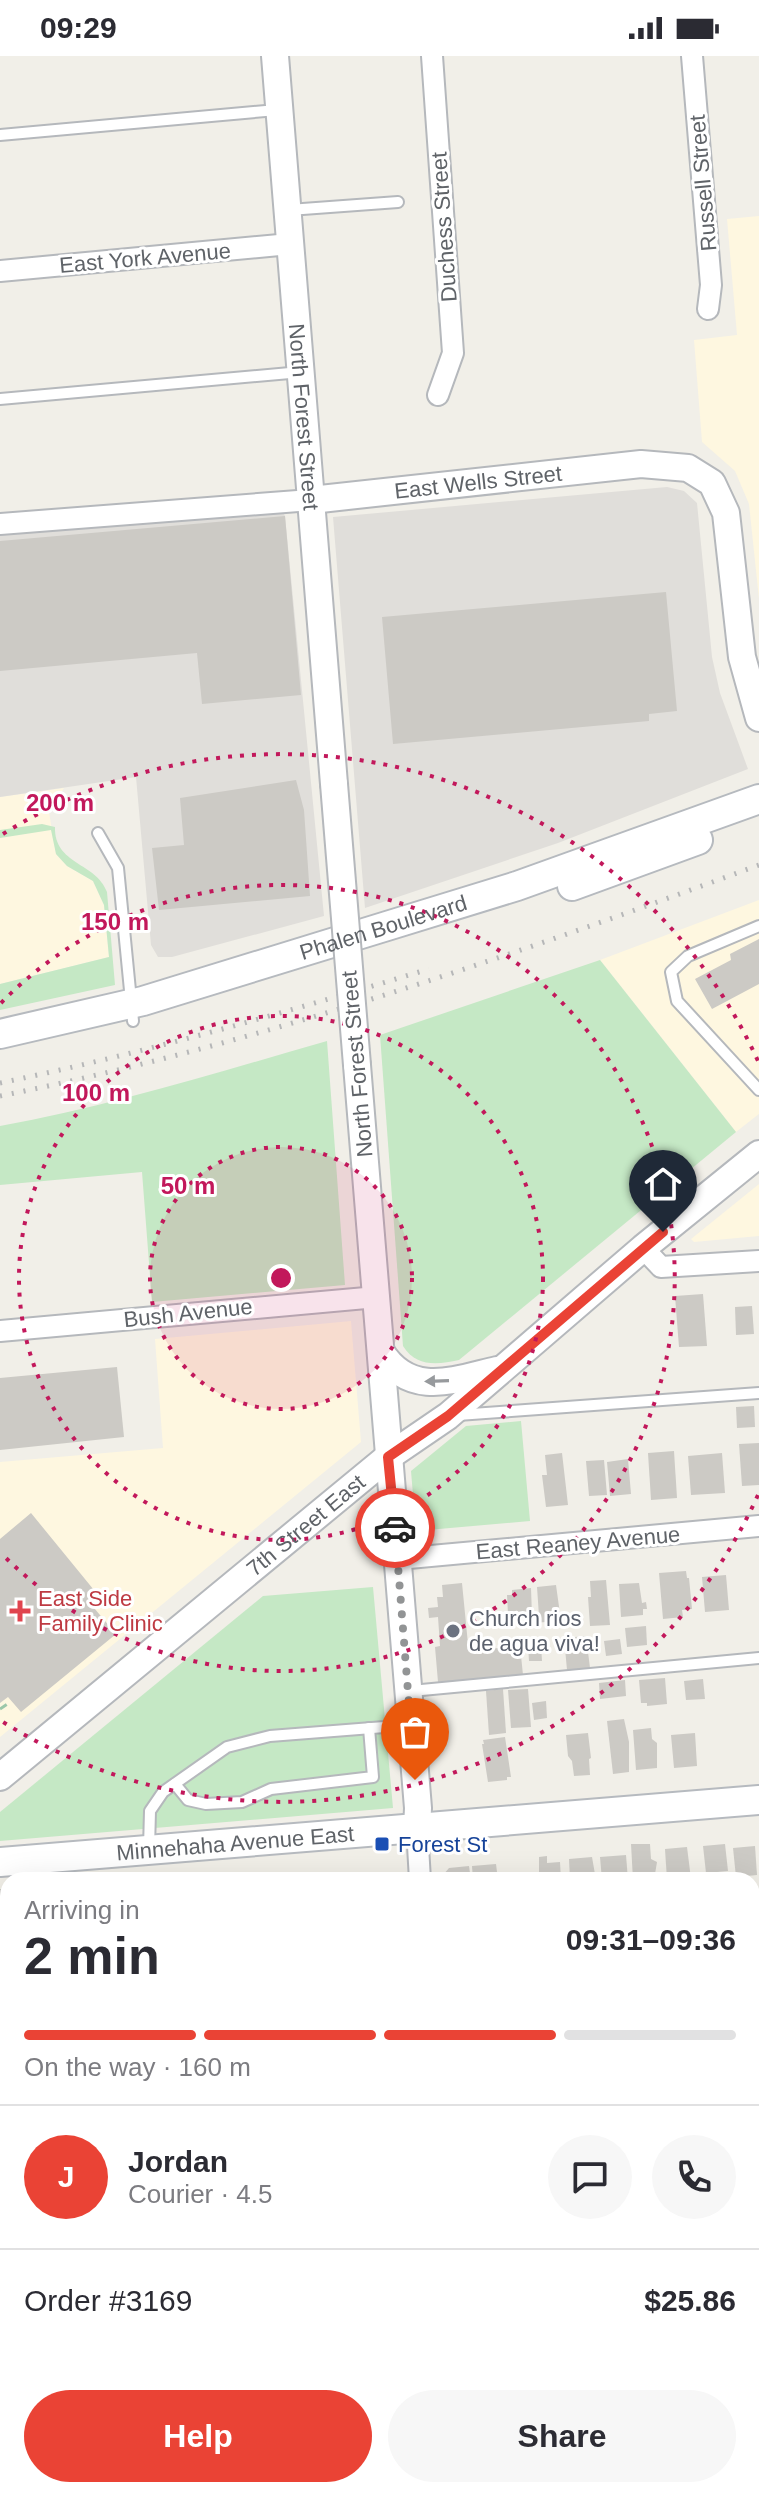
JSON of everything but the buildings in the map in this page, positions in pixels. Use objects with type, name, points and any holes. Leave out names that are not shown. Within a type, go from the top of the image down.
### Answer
[{"type":"main road","name":"Phalen Boulevard","points":[[0,1034],[132,1012],[517,886],[759,799]]},
{"type":"main road","name":"Phalen Boulevard","points":[[0,1051],[505,908],[630,866],[759,817]]},
{"type":"main road","name":"Minnehaha Avenue East","points":[[0,1862],[759,1800]]},
{"type":"street","name":"North Forest Street","points":[[275,56],[418,1808],[420,1872]]},
{"type":"street","name":"Duchess Street","points":[[432,56],[453,353],[438,395]]},
{"type":"street","name":"Russell Street","points":[[692,56],[711,285],[708,309]]},
{"type":"street","name":"East York Avenue","points":[[0,271],[290,244]]},
{"type":"street","name":"East Wells Street","points":[[0,524],[311,500],[641,464],[688,468],[712,483],[726,513],[742,657],[759,718]]},
{"type":"street","name":"7th Street East","points":[[0,1777],[388,1457],[448,1416],[643,1248],[759,1154]]},
{"type":"street","points":[[643,1248],[661,1267],[759,1261]]},
{"type":"street","name":"Bush Avenue","points":[[0,1331],[377,1297]]},
{"type":"street","points":[[381,1352],[398,1373],[420,1382],[450,1381],[505,1369]]},
{"type":"street","name":"East Reaney Avenue","points":[[398,1559],[759,1526]]},
{"type":"lane","points":[[0,135],[279,109]]},
{"type":"lane","points":[[287,210],[398,202]]},
{"type":"lane","points":[[0,399],[301,372]]},
{"type":"lane","points":[[98,833],[118,868],[132,1012]]},
{"type":"lane","points":[[759,926],[688,956],[671,972],[677,1001],[759,1090]]},
{"type":"lane","points":[[448,1416],[759,1393]]},
{"type":"lane","points":[[408,1692],[759,1658]]},
{"type":"lane","points":[[149,1850],[147,1831],[150,1811],[163,1792],[227,1747],[270,1736],[411,1725]]},
{"type":"lane","points":[[175,1784],[188,1800],[206,1804],[242,1802],[271,1789],[373,1777],[369,1728]]},
{"type":"path","points":[[0,1709],[9,1703]]},
{"type":"shaded area","points":[[759,216],[759,599],[749,504],[735,471],[702,442],[694,340],[737,335],[727,219]]},
{"type":"shaded area","points":[[667,487],[684,491],[697,503],[712,657],[720,693],[748,769],[558,843],[365,908],[333,517]]},
{"type":"shaded area","points":[[280,506],[285,516],[324,916],[172,957],[158,957],[151,945],[136,777],[0,797],[0,530]]},
{"type":"shaded area","points":[[64,788],[49,812],[56,854],[67,866],[93,881],[104,905],[109,957],[0,984],[0,797]]},
{"type":"shaded area","points":[[759,900],[759,1114],[736,1132],[600,960]]},
{"type":"shaded area","points":[[759,1184],[759,1236],[694,1242],[691,1239]]},
{"type":"shaded area","points":[[351,1321],[361,1442],[0,1737],[0,1462],[163,1448],[155,1339]]},
{"type":"green space","points":[[42,824],[55,827],[61,849],[102,882],[107,892],[115,985],[0,1010],[0,984],[109,957],[104,905],[93,881],[67,866],[56,854],[51,830],[0,838],[0,830]]},
{"type":"green space","points":[[600,960],[736,1132],[459,1360],[428,1363],[414,1358],[403,1346],[380,1035]]},
{"type":"green space","points":[[327,1041],[345,1285],[152,1302],[142,1172],[0,1185],[0,1126],[124,1098]]},
{"type":"green space","points":[[521,1421],[530,1521],[416,1531],[411,1471],[466,1426]]},
{"type":"green space","points":[[373,1587],[393,1808],[0,1841],[0,1812],[263,1596]]},
{"type":"railway","points":[[0,1096],[97,1075],[289,1024],[478,964],[759,865]]},
{"type":"railway","points":[[0,1083],[216,1031],[429,969]]},
{"type":"way so far","points":[[395,1528],[415,1780]]},
{"type":"place","name":"East Side Family Clinic","points":[[20,1611]]},
{"type":"place","name":"Church rios de agua viva!","points":[[453,1631]]},
{"type":"place","name":"Forest St","points":[[382,1844]]},
{"type":"route","points":[[395,1528],[388,1457],[448,1416],[663,1232]]}]
